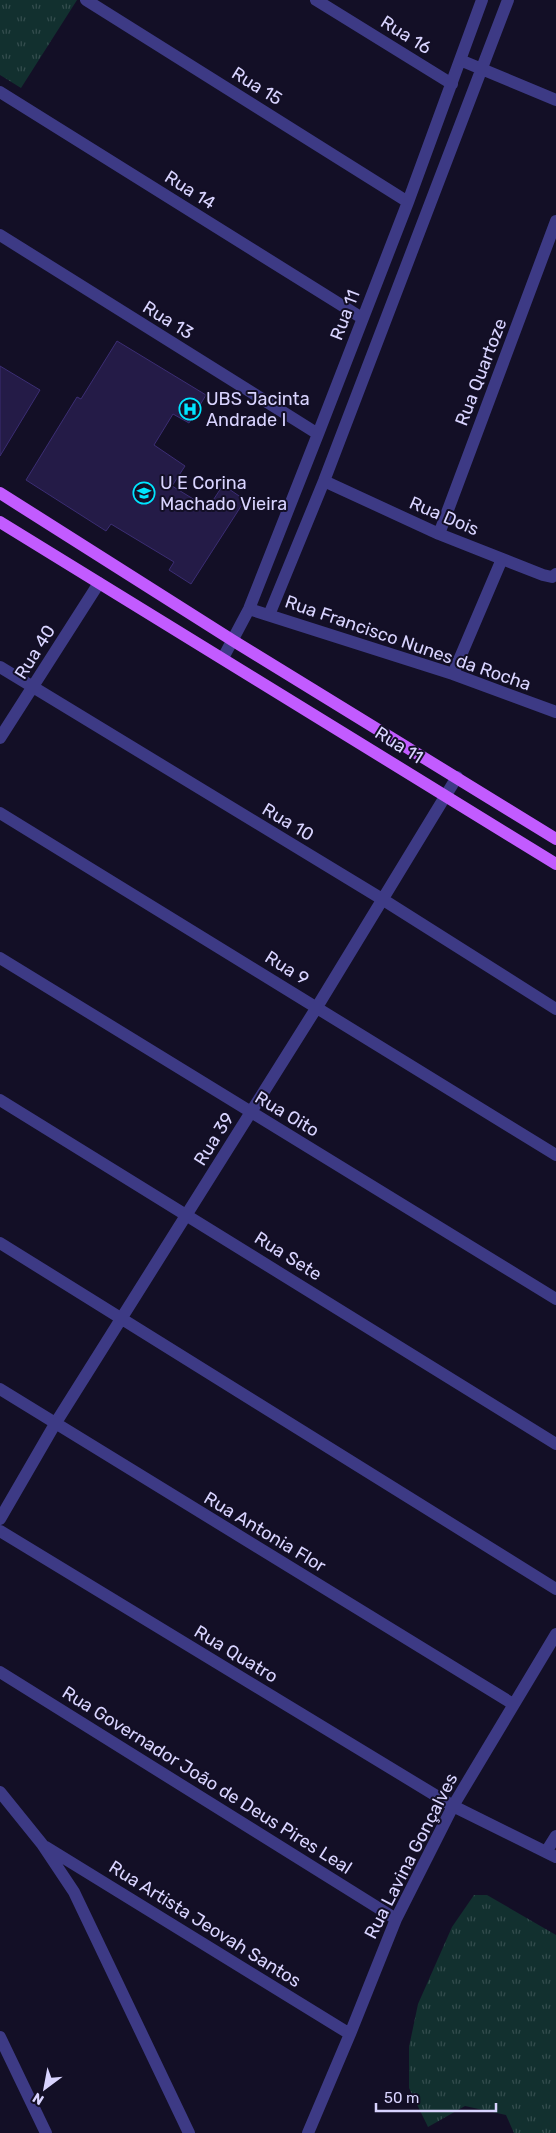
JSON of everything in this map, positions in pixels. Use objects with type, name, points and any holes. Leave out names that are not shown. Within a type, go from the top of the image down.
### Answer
[{"type":"main road","name":"Rua 11","points":[[0,493],[232,640],[556,839]]},
{"type":"main road","name":"Rua 11","points":[[0,522],[447,795],[556,864]]},
{"type":"street","name":"Rua 15","points":[[86,0],[408,202]]},
{"type":"street","name":"Rua 16","points":[[316,0],[452,84]]},
{"type":"street","name":"Rua 11","points":[[223,658],[249,609],[318,434],[408,202],[482,0]]},
{"type":"street","points":[[269,615],[324,481],[508,0]]},
{"type":"street","points":[[460,60],[556,100]]},
{"type":"street","name":"Rua 14","points":[[0,92],[362,318]]},
{"type":"street","name":"Rua Quartoze","points":[[439,534],[556,221]]},
{"type":"street","name":"Rua 13","points":[[0,235],[318,434]]},
{"type":"street","name":"Rua Dois","points":[[324,481],[439,534],[502,559],[554,576]]},
{"type":"street","points":[[453,674],[502,559]]},
{"type":"street","name":"Rua 40","points":[[0,738],[34,688],[99,583]]},
{"type":"street","name":"Rua Francisco Nunes da Rocha","points":[[249,609],[453,674],[556,712]]},
{"type":"street","name":"Rua 10","points":[[0,667],[382,899],[556,1009]]},
{"type":"street","name":"Rua 39","points":[[0,1519],[55,1424],[317,1007],[457,777]]},
{"type":"street","name":"Rua 9","points":[[0,812],[556,1155]]},
{"type":"street","name":"Rua Oito","points":[[0,958],[556,1299]]},
{"type":"street","name":"Rua Sete","points":[[0,1100],[556,1444]]},
{"type":"street","points":[[0,1243],[556,1590]]},
{"type":"street","name":"Rua Antonia Flor","points":[[0,1389],[513,1704]]},
{"type":"street","name":"Rua Quatro","points":[[0,1531],[453,1806],[551,1854]]},
{"type":"street","name":"Rua Lavina Gonçalves","points":[[308,2133],[396,1919],[453,1806],[556,1634]]},
{"type":"street","name":"Rua Governador João de Deus Pires Leal","points":[[0,1672],[396,1919]]},
{"type":"street","points":[[0,1792],[42,1844],[74,1892],[189,2133]]},
{"type":"street","points":[[551,1854],[556,1836]]},
{"type":"street","name":"Rua Artista Jeovah Santos","points":[[42,1844],[350,2034]]},
{"type":"street","points":[[0,2037],[46,2133]]},
{"type":"green space","points":[[0,0],[77,0],[21,88],[0,75]]},
{"type":"green space","points":[[474,1895],[487,1895],[556,1935],[556,2133],[514,2133],[506,2115],[465,2106],[428,2127],[409,2088],[409,2047],[418,2004],[452,1927]]},
{"type":"building","name":"U E Corina Machado Vieira","points":[[117,341],[206,395],[189,423],[173,414],[154,445],[185,466],[172,486],[208,508],[223,485],[245,500],[191,584],[169,570],[174,562],[111,524],[106,531],[26,480],[77,397],[81,399]]},
{"type":"building","points":[[0,366],[40,390],[0,456]]},
{"type":"place","name":"UBS Jacinta Andrade I","points":[[190,409]]},
{"type":"place","name":"U E Corina Machado Vieira","points":[[144,493]]}]
